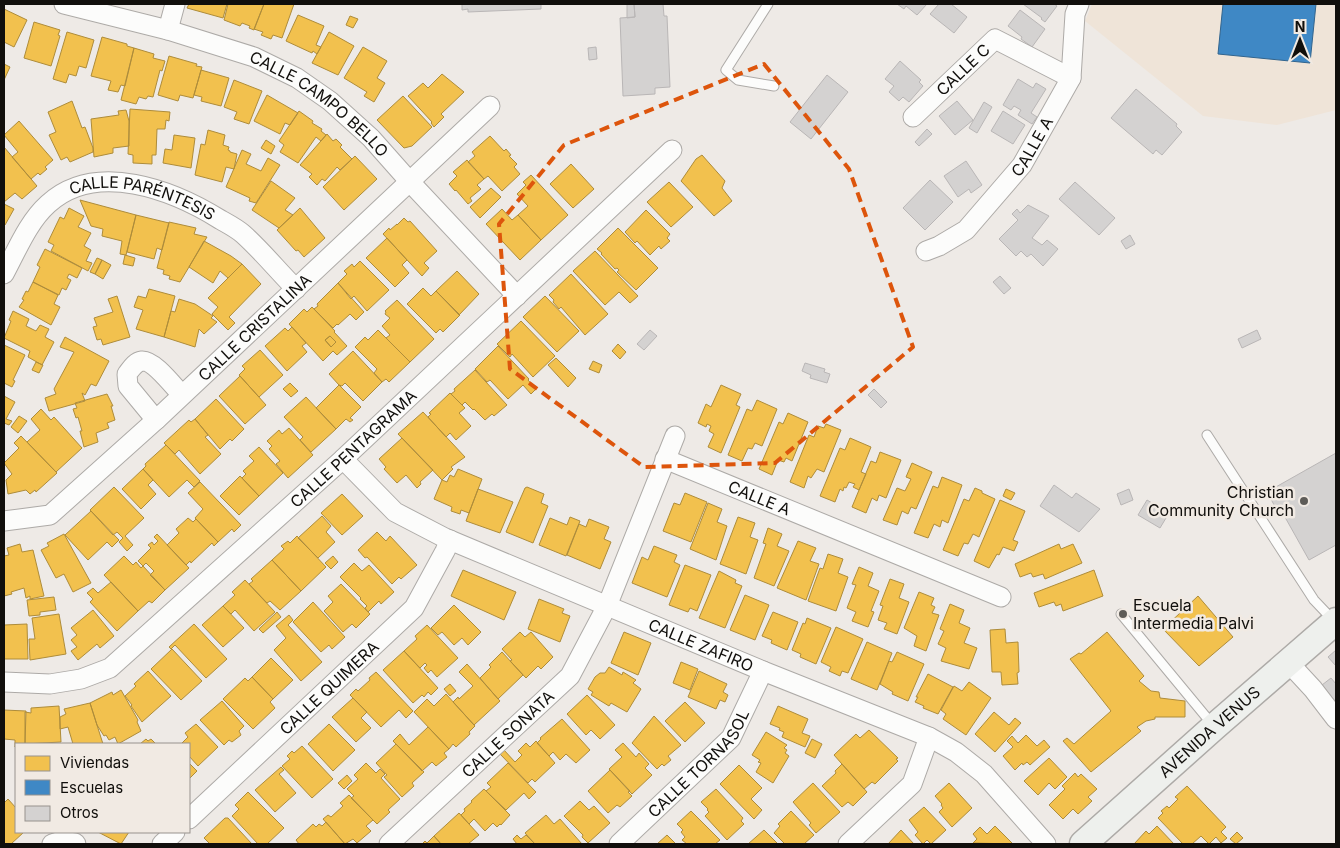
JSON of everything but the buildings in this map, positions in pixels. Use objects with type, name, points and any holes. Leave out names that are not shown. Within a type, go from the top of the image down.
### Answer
[{"type":"street","name":"CALLE CAMPO BELLO","points":[[64,4],[168,30],[254,57],[297,78],[330,101],[371,138],[517,296]]},
{"type":"street","points":[[168,30],[175,4]]},
{"type":"street","name":"CALLE A","points":[[926,251],[939,246],[966,230],[1022,165],[1071,78],[1075,14],[1079,4]]},
{"type":"street","name":"CALLE C","points":[[913,118],[995,39],[1071,78]]},
{"type":"street","name":"CALLE CRISTALINA","points":[[4,521],[50,515],[182,396],[490,106]]},
{"type":"street","name":"CALLE PENTAGRAMA","points":[[4,682],[50,684],[81,679],[110,668],[343,459],[672,150]]},
{"type":"street","name":"CALLE PARÉNTESIS","points":[[4,274],[36,216],[49,203],[63,192],[85,184],[110,182],[158,189],[200,207],[242,233],[296,289]]},
{"type":"street","points":[[156,420],[128,386],[126,374],[134,366],[142,361],[152,363],[182,396]]},
{"type":"street","points":[[607,606],[675,436]]},
{"type":"street","name":"CALLE ZAFIRO","points":[[343,459],[394,512],[450,540],[763,671],[929,737],[956,752],[984,774],[1046,844]]},
{"type":"street","name":"CALLE A","points":[[665,459],[1001,597]]},
{"type":"street","name":"CALLE QUIMERA","points":[[190,818],[414,608],[446,551],[450,540]]},
{"type":"street","name":"CALLE SONATA","points":[[389,844],[570,676],[607,606]]},
{"type":"street","name":"AVENIDA VENUS","points":[[1083,844],[1214,726],[1335,621]]},
{"type":"street","points":[[1288,662],[1313,689],[1336,719]]},
{"type":"street","name":"CALLE TORNASOL","points":[[619,844],[731,738],[763,671]]},
{"type":"street","points":[[848,844],[912,784],[929,737]]},
{"type":"street","points":[[162,844],[174,833]]},
{"type":"street","points":[[52,844],[61,841],[74,842],[76,844]]},
{"type":"lane","points":[[768,4],[726,70],[738,80],[774,86]]},
{"type":"lane","points":[[1207,434],[1314,600],[1335,621]]},
{"type":"lane","points":[[1122,614],[1214,726]]},
{"type":"highlighted area","points":[[764,64],[849,169],[913,347],[775,463],[644,467],[510,369],[499,224],[564,145]]},
{"type":"shaded area","points":[[1092,4],[1336,4],[1336,110],[1277,125],[1203,116],[1085,21]]},
{"type":"place","name":"Christian Community Church","points":[[1304,501]]},
{"type":"place","name":"Escuela Intermedia Palvi","points":[[1123,614]]}]
